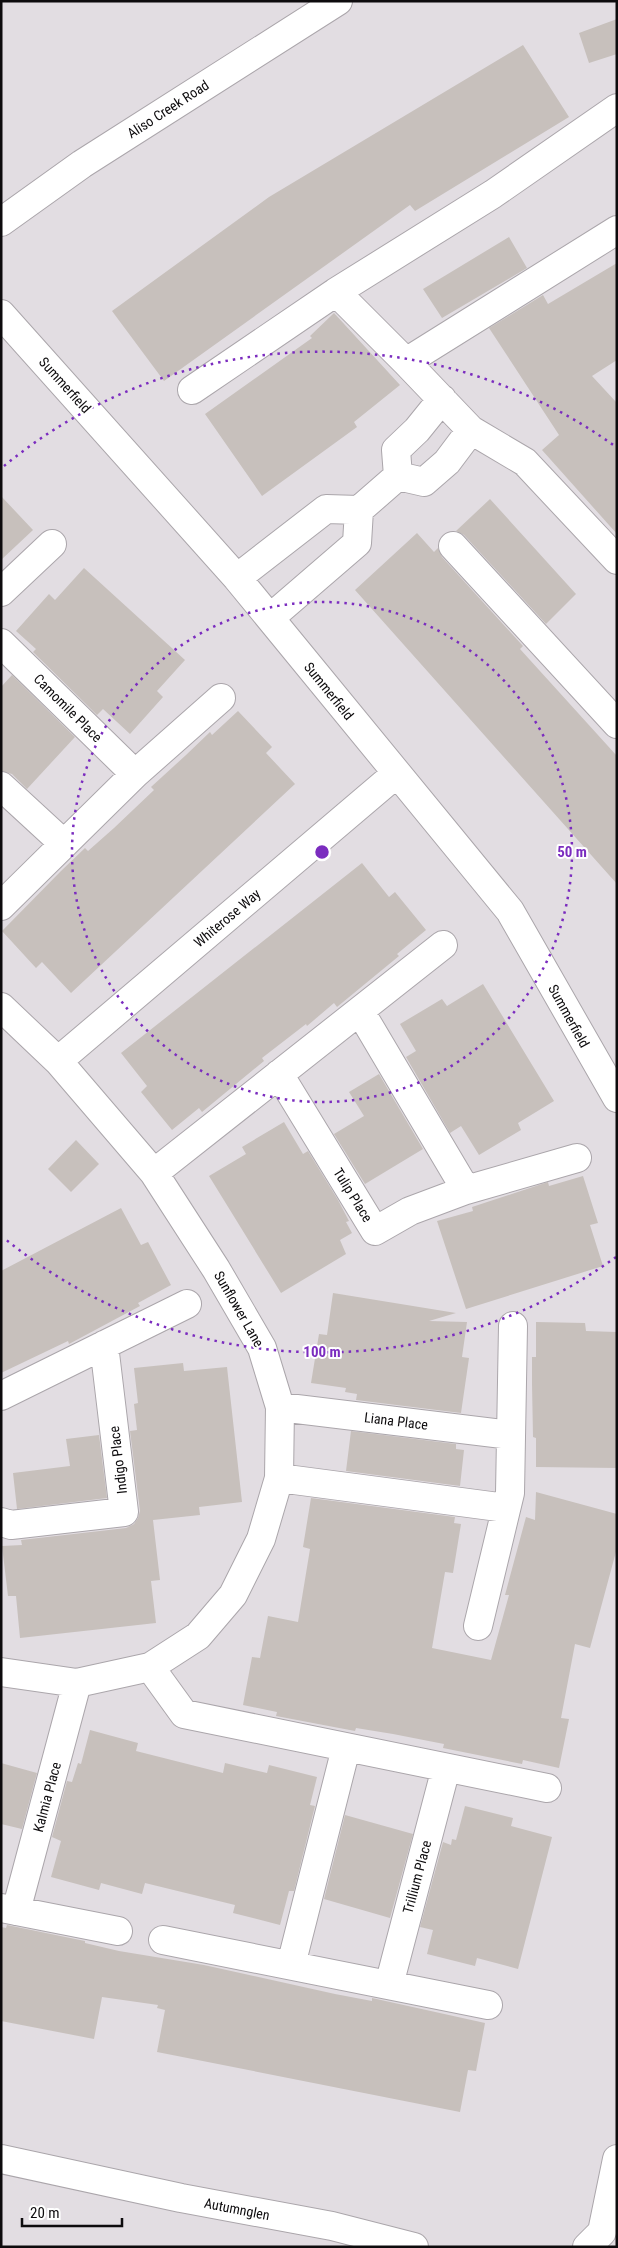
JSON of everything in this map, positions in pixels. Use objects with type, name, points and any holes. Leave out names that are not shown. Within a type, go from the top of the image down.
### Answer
[{"type":"street","name":"Aliso Creek Road","points":[[1,222],[91,159],[338,1]]},
{"type":"street","points":[[192,390],[336,292],[493,194],[617,108]]},
{"type":"street","points":[[406,362],[617,230]]},
{"type":"street","points":[[336,292],[471,430],[525,462],[617,560]]},
{"type":"street","name":"Summerfield","points":[[1,314],[237,578],[510,911],[617,1098]]},
{"type":"street","points":[[398,476],[396,450],[417,430],[442,399]]},
{"type":"street","points":[[398,476],[424,482],[447,462],[471,430]]},
{"type":"street","points":[[237,578],[326,509],[359,510],[398,476]]},
{"type":"street","points":[[270,618],[357,543],[359,510]]},
{"type":"street","points":[[1,592],[52,544]]},
{"type":"street","points":[[453,546],[617,724]]},
{"type":"street","name":"Camomile Place","points":[[1,643],[135,774]]},
{"type":"street","points":[[1,906],[135,774],[221,698]]},
{"type":"street","name":"Whiterose Way","points":[[58,1061],[396,774]]},
{"type":"street","points":[[1,786],[64,844]]},
{"type":"street","points":[[154,1172],[443,945]]},
{"type":"street","name":"Sunflower Lane","points":[[1,1007],[58,1061],[154,1172],[216,1269],[262,1348],[280,1407],[279,1478],[261,1539],[233,1595],[198,1636],[150,1667],[77,1683],[1,1672]]},
{"type":"street","points":[[360,1011],[466,1190]]},
{"type":"street","name":"Tulip Place","points":[[279,1074],[375,1231],[410,1211],[466,1190],[577,1158]]},
{"type":"street","points":[[1,1396],[187,1304]]},
{"type":"street","points":[[478,1626],[510,1492],[513,1326]]},
{"type":"street","name":"Indigo Place","points":[[1,1522],[10,1525],[124,1512],[104,1344]]},
{"type":"street","name":"Liana Place","points":[[280,1407],[511,1436]]},
{"type":"street","points":[[279,1478],[506,1508]]},
{"type":"street","points":[[150,1667],[184,1714],[547,1788]]},
{"type":"street","name":"Kalmia Place","points":[[77,1683],[9,1910],[118,1931]]},
{"type":"street","points":[[291,1965],[346,1748]]},
{"type":"street","name":"Trillium Place","points":[[389,1985],[446,1768]]},
{"type":"street","points":[[163,1940],[488,2005]]},
{"type":"street","name":"Autumnglen","points":[[1,2159],[181,2198],[332,2226],[414,2247]]},
{"type":"street","points":[[587,2247],[602,2232],[617,2159]]},
{"type":"building","points":[[617,19],[617,54],[589,63],[579,33]]},
{"type":"building","points":[[523,45],[569,117],[415,211],[410,205],[164,381],[112,311],[269,197]]},
{"type":"building","points":[[509,237],[527,268],[442,318],[423,289]]},
{"type":"building","points":[[617,263],[617,360],[592,376],[617,403],[617,534],[542,450],[559,435],[489,328],[543,295],[548,304]]},
{"type":"building","points":[[334,313],[400,385],[354,422],[357,427],[262,496],[205,414],[312,338],[310,336]]},
{"type":"building","points":[[1,496],[33,530],[1,560]]},
{"type":"building","points":[[490,499],[576,594],[546,624],[464,535],[456,531]]},
{"type":"building","points":[[417,533],[434,552],[438,548],[442,557],[523,646],[520,649],[617,756],[617,884],[355,590]]},
{"type":"building","points":[[84,568],[185,660],[157,691],[163,697],[130,734],[103,709],[97,715],[33,652],[36,649],[16,631],[49,594],[55,600]]},
{"type":"building","points":[[12,675],[75,737],[27,789],[12,774],[1,771],[1,687]]},
{"type":"building","points":[[238,711],[272,747],[266,753],[295,784],[71,993],[42,962],[36,968],[2,931],[85,848],[88,851],[114,828],[154,790],[151,787],[210,732],[212,735]]},
{"type":"building","points":[[362,863],[389,897],[395,892],[426,930],[397,954],[399,956],[337,1007],[334,1003],[307,1026],[306,1024],[262,1058],[264,1061],[202,1112],[199,1108],[172,1130],[141,1092],[147,1086],[121,1053]]},
{"type":"building","points":[[483,984],[554,1101],[518,1123],[521,1130],[479,1155],[461,1126],[450,1133],[406,1057],[416,1051],[400,1024],[442,999],[447,1006]]},
{"type":"building","points":[[379,1074],[423,1149],[365,1184],[334,1134],[364,1116],[349,1092]]},
{"type":"building","points":[[284,1122],[303,1154],[308,1151],[338,1200],[349,1221],[346,1222],[352,1233],[340,1240],[346,1254],[281,1293],[209,1176],[246,1154],[242,1147]]},
{"type":"building","points":[[76,1140],[99,1164],[71,1192],[48,1169]]},
{"type":"building","points":[[583,1176],[598,1223],[590,1225],[603,1266],[466,1309],[437,1221],[473,1211],[472,1207],[548,1182],[549,1186]]},
{"type":"building","points":[[121,1208],[141,1245],[148,1242],[171,1285],[138,1303],[140,1306],[69,1344],[68,1341],[1,1373],[1,1271]]},
{"type":"building","points":[[333,1293],[456,1313],[429,1321],[467,1322],[462,1357],[469,1358],[461,1413],[356,1400],[357,1394],[345,1392],[346,1388],[311,1383],[319,1334],[327,1335]]},
{"type":"building","points":[[536,1322],[585,1323],[586,1331],[617,1332],[617,1468],[536,1467],[536,1438],[533,1437],[532,1357],[536,1357]]},
{"type":"building","points":[[183,1363],[184,1371],[227,1367],[242,1502],[199,1507],[200,1515],[153,1520],[160,1580],[151,1581],[156,1623],[20,1638],[16,1596],[8,1596],[2,1546],[22,1545],[21,1540],[126,1528],[134,1524],[140,1511],[130,1431],[137,1430],[134,1404],[138,1403],[134,1368]]},
{"type":"building","points":[[351,1431],[456,1444],[456,1449],[464,1450],[460,1486],[346,1471]]},
{"type":"building","points":[[99,1435],[107,1498],[17,1509],[13,1473],[70,1466],[66,1439]]},
{"type":"building","points":[[536,1492],[617,1514],[617,1548],[590,1648],[575,1644],[561,1718],[569,1719],[559,1768],[523,1760],[522,1764],[443,1748],[444,1744],[393,1734],[356,1728],[355,1731],[276,1716],[277,1712],[243,1705],[252,1657],[260,1658],[268,1616],[298,1622],[310,1549],[303,1547],[311,1498],[455,1517],[454,1523],[461,1524],[453,1573],[445,1572],[432,1648],[491,1660],[509,1595],[505,1595],[526,1517],[535,1520]]},
{"type":"building","points":[[90,1730],[138,1743],[136,1751],[223,1773],[225,1763],[267,1773],[269,1765],[317,1777],[310,1805],[315,1806],[294,1891],[289,1891],[280,1925],[233,1913],[235,1905],[145,1883],[142,1894],[101,1883],[99,1890],[51,1877],[61,1841],[52,1837],[67,1781],[72,1782],[78,1763],[81,1764]]},
{"type":"building","points":[[1,1763],[37,1773],[22,1829],[1,1824]]},
{"type":"building","points":[[465,1806],[513,1818],[511,1826],[552,1837],[518,1969],[477,1958],[475,1966],[427,1954],[433,1930],[420,1927],[443,1842],[451,1845],[452,1839],[456,1840]]},
{"type":"building","points":[[345,1815],[413,1834],[390,1918],[324,1899]]},
{"type":"building","points":[[7,1925],[85,1941],[85,1943],[119,1951],[204,1965],[372,2001],[372,1998],[485,2023],[476,2071],[468,2070],[460,2112],[157,2052],[165,2010],[157,2008],[158,2005],[102,1997],[94,2039],[1,2021],[1,1927],[6,1928]]}]
